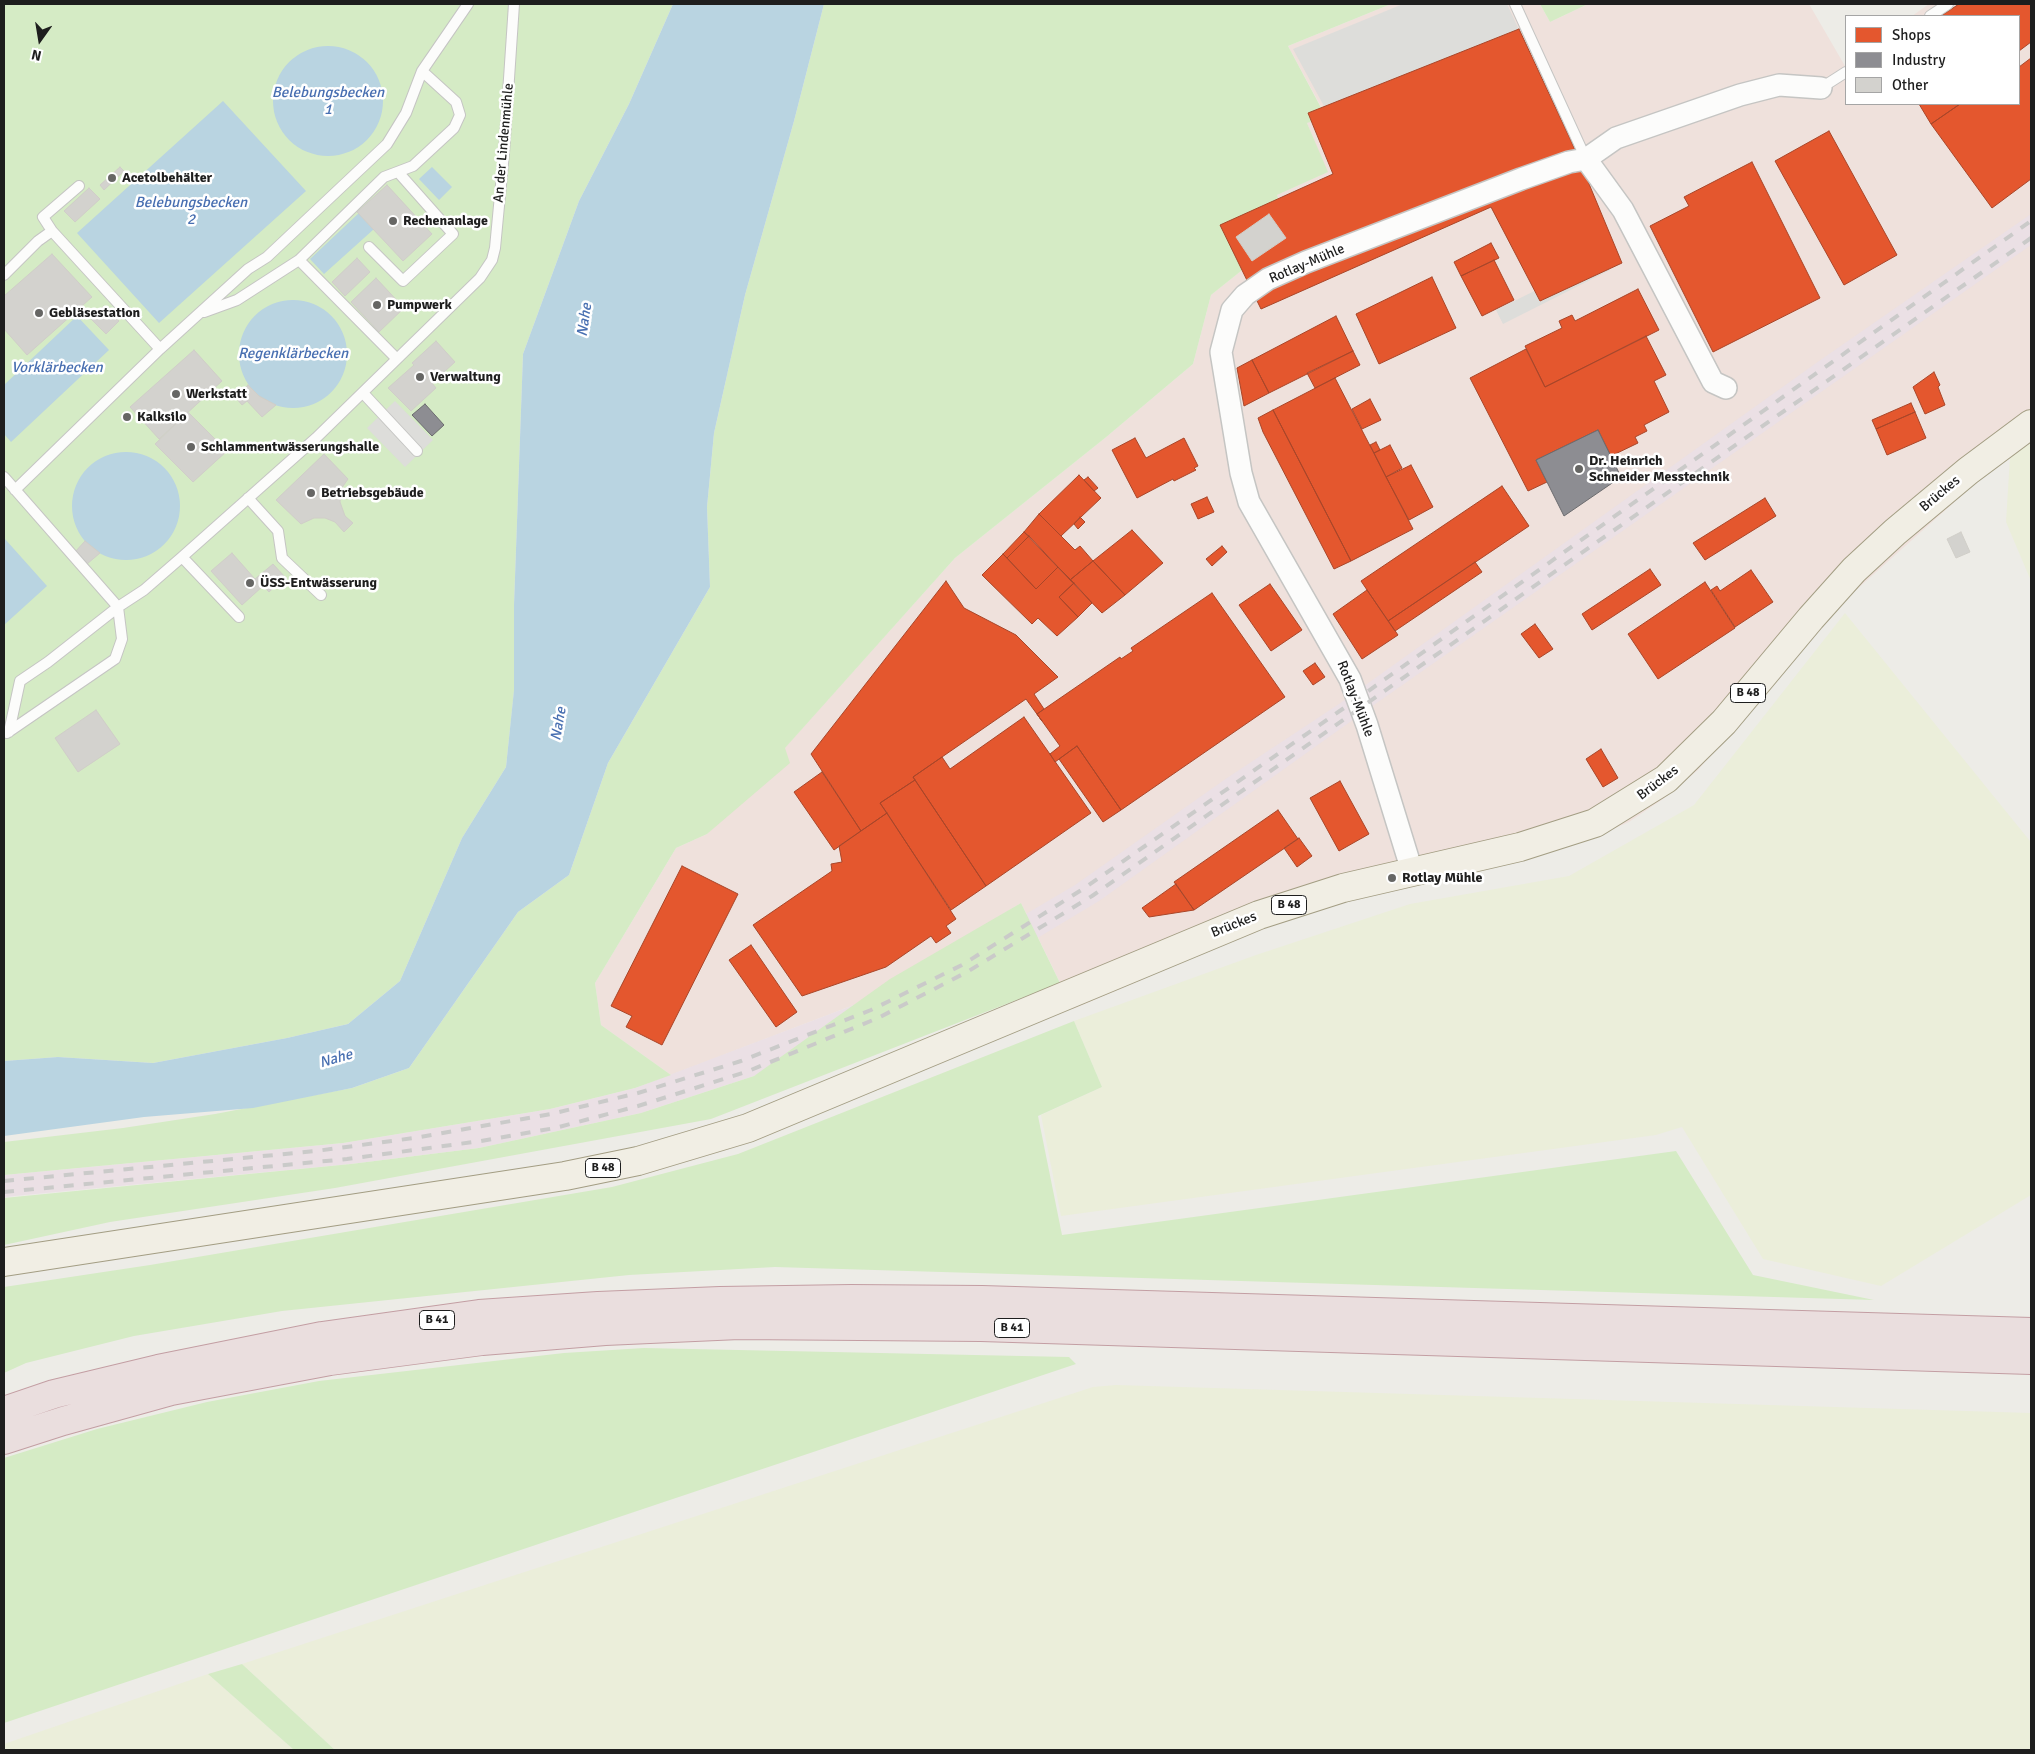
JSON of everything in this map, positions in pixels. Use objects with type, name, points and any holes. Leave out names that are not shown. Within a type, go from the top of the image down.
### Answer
[{"type":"highway","name":"B 41","points":[[4,1411],[54,1394],[158,1369],[322,1336],[479,1314],[598,1306],[720,1301],[982,1300],[2031,1332]]},
{"type":"highway","name":"B 41","points":[[4,1440],[63,1421],[170,1392],[330,1361],[482,1341],[605,1331],[730,1325],[991,1327],[2031,1360]]},
{"type":"main road","name":"Brückes","points":[[4,1262],[565,1176],[638,1161],[748,1128],[1259,915],[1309,898],[1412,871],[1520,847],[1586,826],[1632,802],[1666,779],[1724,722],[1854,570],[1895,532],[1968,471],[2031,424]]},
{"type":"street","points":[[1726,388],[1713,382],[1623,210],[1586,159],[1616,138],[1740,95],[1779,85],[1821,88]]},
{"type":"street","name":"Rotlay-Mühle","points":[[1412,871],[1367,725],[1350,679],[1249,502],[1240,473],[1221,352],[1226,331],[1232,310],[1245,295],[1268,280],[1306,262],[1521,179],[1569,162],[1586,159]]},
{"type":"lane","points":[[15,490],[160,349],[248,269],[267,257],[387,144],[406,113],[422,72],[468,4]]},
{"type":"lane","name":"An der Lindenmühle","points":[[6,734],[20,681],[48,662],[118,607],[144,590],[316,438],[480,278],[492,260],[495,248],[504,153],[514,4]]},
{"type":"lane","points":[[1516,4],[1586,159]]},
{"type":"lane","points":[[1932,15],[1948,4]]},
{"type":"lane","points":[[199,313],[237,300],[299,260],[384,177],[413,166],[454,128],[460,115],[456,102],[422,72]]},
{"type":"lane","points":[[1821,88],[1845,73]]},
{"type":"lane","points":[[369,247],[403,281],[453,234],[398,172]]},
{"type":"lane","points":[[79,186],[43,218],[52,231],[160,349]]},
{"type":"lane","points":[[4,275],[38,241],[52,231]]},
{"type":"lane","points":[[299,260],[397,359]]},
{"type":"lane","points":[[363,393],[417,452]]},
{"type":"lane","points":[[4,478],[118,607],[122,639],[115,658],[6,734]]},
{"type":"lane","points":[[248,498],[278,531],[282,558],[321,595]]},
{"type":"lane","points":[[182,556],[239,617]]},
{"type":"shaded area","points":[[1391,4],[1540,4],[1550,22],[1588,4],[1809,4],[1845,66],[1845,105],[2020,105],[2020,15],[1913,15],[1929,4],[2031,4],[2031,443],[1988,472],[1836,608],[1698,770],[1663,799],[1629,822],[1590,839],[1379,891],[1276,922],[1073,1009],[1021,903],[854,1005],[671,1075],[601,1025],[595,983],[676,848],[707,834],[955,558],[1105,438],[1193,364],[1211,295],[1251,263],[1277,195],[1327,172],[1307,123],[1326,116],[1288,46]]},
{"type":"shaded area","points":[[1403,4],[1507,4],[1572,143],[1256,281],[1293,243],[1282,196],[1333,174],[1331,119],[1293,49]]},
{"type":"shaded area","points":[[2031,214],[2031,245],[1371,707],[1099,901],[971,978],[754,1076],[641,1113],[479,1148],[351,1164],[4,1197],[4,1175],[343,1143],[550,1109],[635,1088],[854,1005],[953,957],[1075,885],[1227,778],[1339,704],[1819,361]]},
{"type":"shaded area","points":[[1603,257],[1610,270],[1503,324],[1496,310]]},
{"type":"shaded area","points":[[395,401],[433,440],[405,467],[367,428]]},
{"type":"green space","points":[[4,4],[673,4],[629,104],[579,201],[523,354],[514,605],[514,691],[506,767],[462,838],[400,981],[348,1024],[287,1038],[153,1063],[58,1057],[4,1061]]},
{"type":"green space","points":[[824,4],[1391,4],[1288,46],[1326,117],[1307,123],[1328,172],[1277,195],[1289,241],[1251,263],[1211,295],[1193,364],[1105,438],[955,558],[785,748],[790,763],[707,834],[676,848],[595,983],[601,1025],[671,1075],[635,1088],[550,1109],[343,1143],[4,1175],[4,1142],[123,1128],[215,1114],[352,1088],[409,1068],[518,912],[569,875],[608,763],[710,587],[707,507],[714,433],[745,295],[794,121]]},
{"type":"green space","points":[[1540,4],[1588,4],[1550,22]]},
{"type":"green space","points":[[2031,443],[2031,581],[2006,522],[2010,457]]},
{"type":"green space","points":[[1845,613],[2031,840],[2031,1195],[1881,1286],[1763,1259],[1682,1127],[1656,1135],[1061,1216],[1041,1115],[1102,1087],[1074,1021],[1256,955],[1410,904],[1569,876],[1694,805]]},
{"type":"green space","points":[[1021,903],[1060,983],[711,1119],[335,1188],[110,1222],[4,1245],[4,1198],[351,1164],[479,1148],[641,1113],[754,1076],[890,979]]},
{"type":"green space","points":[[1074,1021],[1102,1087],[1038,1116],[1062,1235],[1676,1151],[1753,1275],[1874,1300],[775,1267],[629,1275],[282,1311],[134,1336],[26,1363],[4,1373],[4,1287],[150,1265],[612,1187],[738,1154]]},
{"type":"green space","points":[[644,1348],[1069,1357],[1076,1364],[4,1723],[4,1458],[97,1429],[207,1402],[319,1381],[564,1353]]},
{"type":"green space","points":[[1116,1385],[2031,1413],[2031,1750],[335,1750],[242,1664],[1093,1387]]},
{"type":"green space","points":[[242,1664],[335,1750],[294,1750],[208,1674]]},
{"type":"green space","points":[[208,1674],[294,1750],[4,1750],[4,1744]]},
{"type":"water","name":"Nahe","points":[[673,4],[824,4],[794,121],[745,295],[714,433],[707,507],[710,587],[608,763],[569,875],[518,912],[409,1068],[352,1088],[253,1108],[144,1117],[4,1136],[4,1061],[58,1057],[153,1063],[287,1038],[348,1024],[400,981],[462,838],[506,767],[514,690],[514,605],[523,354],[579,201],[629,104]]},
{"type":"water","name":"Belebungsbecken 1","points":[[328,46],[349,50],[367,62],[379,80],[383,101],[379,122],[367,140],[349,152],[328,156],[307,152],[289,140],[277,122],[273,101],[277,80],[289,62],[307,50]]},
{"type":"water","name":"Belebungsbecken 2","points":[[223,101],[306,191],[159,323],[77,233]]},
{"type":"water","points":[[432,167],[452,187],[439,200],[419,179]]},
{"type":"water","points":[[359,213],[374,229],[324,274],[310,259]]},
{"type":"water","name":"Regenklärbecken","points":[[293,300],[314,304],[331,316],[343,333],[347,354],[343,375],[331,392],[314,404],[293,408],[272,404],[255,392],[243,375],[239,354],[243,333],[255,316],[272,304]]},
{"type":"water","name":"Vorklärbecken","points":[[77,316],[109,350],[11,442],[4,434],[4,385]]},
{"type":"water","points":[[126,452],[147,456],[164,468],[176,485],[180,506],[176,527],[164,544],[147,556],[126,560],[105,556],[88,544],[76,527],[72,506],[76,485],[88,468],[105,456]]},
{"type":"water","points":[[4,540],[47,586],[4,625]]},
{"type":"building: Shops","points":[[1959,4],[2031,4],[2031,42],[2020,50],[2020,15],[1942,15]]},
{"type":"building: Shops","points":[[1519,29],[1572,143],[1622,263],[1540,301],[1491,207],[1261,309],[1220,225],[1333,174],[1308,113]]},
{"type":"building: Shops","points":[[2031,58],[2031,179],[1992,208],[1931,124],[1959,105],[2020,105],[2020,66]]},
{"type":"building: Shops","points":[[1920,105],[1959,105],[1931,124]]},
{"type":"building: Shops","points":[[1829,131],[1897,255],[1844,285],[1775,161]]},
{"type":"building: Shops","points":[[1752,162],[1820,298],[1713,352],[1650,226],[1689,206],[1684,197]]},
{"type":"building: Shops","points":[[1491,243],[1499,258],[1461,276],[1454,262]]},
{"type":"building: Shops","points":[[1494,260],[1514,300],[1482,316],[1461,276]]},
{"type":"building: Shops","points":[[1432,277],[1456,328],[1379,364],[1356,314]]},
{"type":"building: Shops","points":[[1638,289],[1659,330],[1545,387],[1525,346],[1562,328],[1559,321],[1572,315],[1575,321]]},
{"type":"building: Shops","points":[[1336,316],[1353,351],[1269,393],[1252,360]]},
{"type":"building: Shops","points":[[1646,336],[1666,375],[1654,381],[1669,412],[1644,425],[1647,431],[1635,437],[1638,443],[1611,456],[1598,430],[1536,460],[1547,482],[1528,491],[1470,378],[1526,349],[1545,387]]},
{"type":"building: Shops","points":[[1353,351],[1360,365],[1315,388],[1307,373]]},
{"type":"building: Shops","points":[[1252,360],[1269,393],[1244,406],[1237,368]]},
{"type":"building: Shops","points":[[1934,372],[1940,385],[1938,387],[1945,405],[1925,414],[1913,387]]},
{"type":"building: Shops","points":[[1335,378],[1413,529],[1351,561],[1273,410]]},
{"type":"building: Shops","points":[[1370,399],[1381,420],[1362,429],[1352,409]]},
{"type":"building: Shops","points":[[1911,403],[1915,412],[1876,429],[1872,420]]},
{"type":"building: Shops","points":[[1273,410],[1351,561],[1334,569],[1263,432],[1258,418]]},
{"type":"building: Shops","points":[[1915,412],[1926,438],[1887,455],[1876,429]]},
{"type":"building: Shops","points":[[1135,438],[1146,458],[1184,438],[1198,466],[1194,468],[1196,470],[1174,481],[1173,479],[1137,498],[1112,450]]},
{"type":"building: Shops","points":[[1376,442],[1380,450],[1374,453],[1370,445]]},
{"type":"building: Shops","points":[[1390,445],[1402,468],[1386,477],[1374,453]]},
{"type":"building: Shops","points":[[1411,465],[1433,507],[1409,520],[1386,477]]},
{"type":"building: Shops","points":[[1079,475],[1101,498],[1061,536],[1039,514]]},
{"type":"building: Shops","points":[[1088,477],[1098,488],[1094,491],[1084,480]]},
{"type":"building: Shops","points":[[1502,486],[1529,526],[1388,621],[1361,581]]},
{"type":"building: Shops","points":[[1207,497],[1214,512],[1198,519],[1191,504]]},
{"type":"building: Shops","points":[[1765,498],[1776,516],[1705,560],[1693,543]]},
{"type":"building: Shops","points":[[1039,514],[1075,550],[1080,546],[1093,561],[1070,580],[1024,532]]},
{"type":"building: Shops","points":[[1080,517],[1085,522],[1078,529],[1074,524]]},
{"type":"building: Shops","points":[[1132,530],[1163,563],[1125,595],[1093,561]]},
{"type":"building: Shops","points":[[1024,532],[1029,536],[1007,558],[1003,554]]},
{"type":"building: Shops","points":[[1029,536],[1058,567],[1036,589],[1007,558]]},
{"type":"building: Shops","points":[[1222,546],[1227,552],[1212,566],[1206,559]]},
{"type":"building: Shops","points":[[1003,554],[1036,589],[1058,567],[1074,583],[1059,597],[1078,617],[1057,636],[1038,618],[1032,624],[982,575]]},
{"type":"building: Shops","points":[[1093,561],[1125,595],[1102,613],[1070,580]]},
{"type":"building: Shops","points":[[1475,562],[1482,572],[1395,631],[1388,621]]},
{"type":"building: Shops","points":[[1650,569],[1661,585],[1592,630],[1582,614]]},
{"type":"building: Shops","points":[[1751,570],[1773,602],[1735,627],[1711,590],[1717,586],[1720,591]]},
{"type":"building: Shops","points":[[946,581],[964,608],[1016,635],[1058,677],[1034,694],[1044,709],[1037,714],[1042,721],[1026,699],[913,777],[915,780],[880,803],[887,813],[861,831],[811,754]]},
{"type":"building: Shops","points":[[1705,582],[1735,628],[1658,679],[1628,634]]},
{"type":"building: Shops","points":[[1074,583],[1092,603],[1078,617],[1059,597]]},
{"type":"building: Shops","points":[[1270,584],[1302,630],[1271,651],[1239,605]]},
{"type":"building: Shops","points":[[1367,590],[1398,635],[1362,659],[1333,614]]},
{"type":"building: Shops","points":[[1212,593],[1285,697],[1121,810],[1077,746],[1055,762],[1050,754],[1060,746],[1037,714],[1120,657],[1121,659],[1133,651],[1131,648]]},
{"type":"building: Shops","points":[[1535,624],[1553,649],[1539,658],[1521,634]]},
{"type":"building: Shops","points":[[1315,663],[1325,677],[1313,685],[1303,671]]},
{"type":"building: Shops","points":[[1024,717],[1091,813],[986,886],[913,777],[942,757],[950,769]]},
{"type":"building: Shops","points":[[1077,746],[1121,810],[1103,822],[1059,759]]},
{"type":"building: Shops","points":[[1601,749],[1618,778],[1603,787],[1586,759]]},
{"type":"building: Shops","points":[[822,772],[861,831],[834,850],[794,792]]},
{"type":"building: Shops","points":[[915,780],[986,886],[951,910],[880,803]]},
{"type":"building: Shops","points":[[1340,781],[1369,834],[1339,851],[1310,798]]},
{"type":"building: Shops","points":[[1278,810],[1298,839],[1194,910],[1174,882]]},
{"type":"building: Shops","points":[[887,813],[956,919],[946,926],[951,933],[936,943],[931,936],[886,967],[802,996],[753,925],[832,871],[831,864],[842,862],[839,846]]},
{"type":"building: Shops","points":[[1299,838],[1312,856],[1297,867],[1284,848]]},
{"type":"building: Shops","points":[[682,866],[738,894],[662,1045],[626,1027],[632,1016],[611,1006]]},
{"type":"building: Shops","points":[[1176,884],[1194,910],[1149,917],[1142,908]]},
{"type":"building: Shops","points":[[751,945],[797,1012],[776,1027],[729,960]]},
{"type":"building: Industry","points":[[425,404],[444,425],[432,436],[412,415]]},
{"type":"building: Industry","name":"Dr. Heinrich Schneider Messtechnik","points":[[1598,430],[1621,477],[1564,516],[1536,460]]},
{"type":"building: Other","name":"Acetolbehälter","points":[[120,167],[124,171],[104,190],[100,185]]},
{"type":"building: Other","name":"Rechenanlage","points":[[387,185],[432,234],[403,261],[357,212]]},
{"type":"building: Other","points":[[89,188],[100,199],[75,222],[64,211]]},
{"type":"building: Other","points":[[1269,214],[1286,238],[1252,261],[1236,237]]},
{"type":"building: Other","name":"Gebläsestation","points":[[52,254],[92,297],[27,355],[4,329],[4,296]]},
{"type":"building: Other","points":[[357,258],[370,272],[345,296],[332,282]]},
{"type":"building: Other","name":"Pumpwerk","points":[[376,278],[404,308],[379,332],[351,302]]},
{"type":"building: Other","points":[[104,306],[119,321],[106,334],[91,319]]},
{"type":"building: Other","name":"Verwaltung","points":[[436,341],[455,362],[432,383],[436,388],[411,411],[388,388],[414,365],[412,363]]},
{"type":"building: Other","name":"Werkstatt","points":[[194,350],[222,381],[159,439],[130,407]]},
{"type":"building: Other","points":[[248,385],[259,396],[276,405],[262,417],[247,401],[242,405],[236,398]]},
{"type":"building: Other","name":"Kalksilo","points":[[125,412],[129,412],[132,417],[131,421],[125,422],[122,419],[122,415]]},
{"type":"building: Other","name":"Schlammentwässerungshalle","points":[[188,412],[227,451],[193,482],[155,444]]},
{"type":"building: Other","name":"Betriebsgebäude","points":[[324,454],[348,479],[341,489],[340,502],[345,516],[353,523],[344,532],[335,522],[325,518],[314,518],[301,524],[276,500]]},
{"type":"building: Other","points":[[1961,532],[1970,552],[1956,558],[1947,539]]},
{"type":"building: Other","points":[[85,541],[100,553],[87,564],[75,552]]},
{"type":"building: Other","name":"ÜSS-Entwässerung","points":[[232,553],[255,579],[273,564],[285,577],[269,592],[263,586],[242,605],[211,571]]},
{"type":"building: Other","points":[[96,710],[120,744],[78,772],[55,738]]},
{"type":"railway","points":[[4,1181],[316,1151],[414,1138],[551,1114],[638,1093],[741,1061],[871,1010],[962,965],[1083,889],[1357,699],[2031,221]]},
{"type":"railway","points":[[4,1192],[347,1159],[481,1141],[555,1128],[638,1106],[746,1072],[878,1018],[967,972],[1092,896],[2031,238]]},
{"type":"place","name":"Acetolbehälter","points":[[112,178]]},
{"type":"place","name":"Rechenanlage","points":[[393,221]]},
{"type":"place","name":"Pumpwerk","points":[[377,305]]},
{"type":"place","name":"Gebläsestation","points":[[39,313]]},
{"type":"place","name":"Verwaltung","points":[[420,377]]},
{"type":"place","name":"Werkstatt","points":[[176,394]]},
{"type":"place","name":"Kalksilo","points":[[127,417]]},
{"type":"place","name":"Schlammentwässerungshalle","points":[[191,447]]},
{"type":"place","name":"Dr. Heinrich Schneider Messtechnik","points":[[1579,469]]},
{"type":"place","name":"Betriebsgebäude","points":[[311,493]]},
{"type":"place","name":"ÜSS-Entwässerung","points":[[250,583]]},
{"type":"place","name":"Rotlay Mühle","points":[[1392,878]]}]
